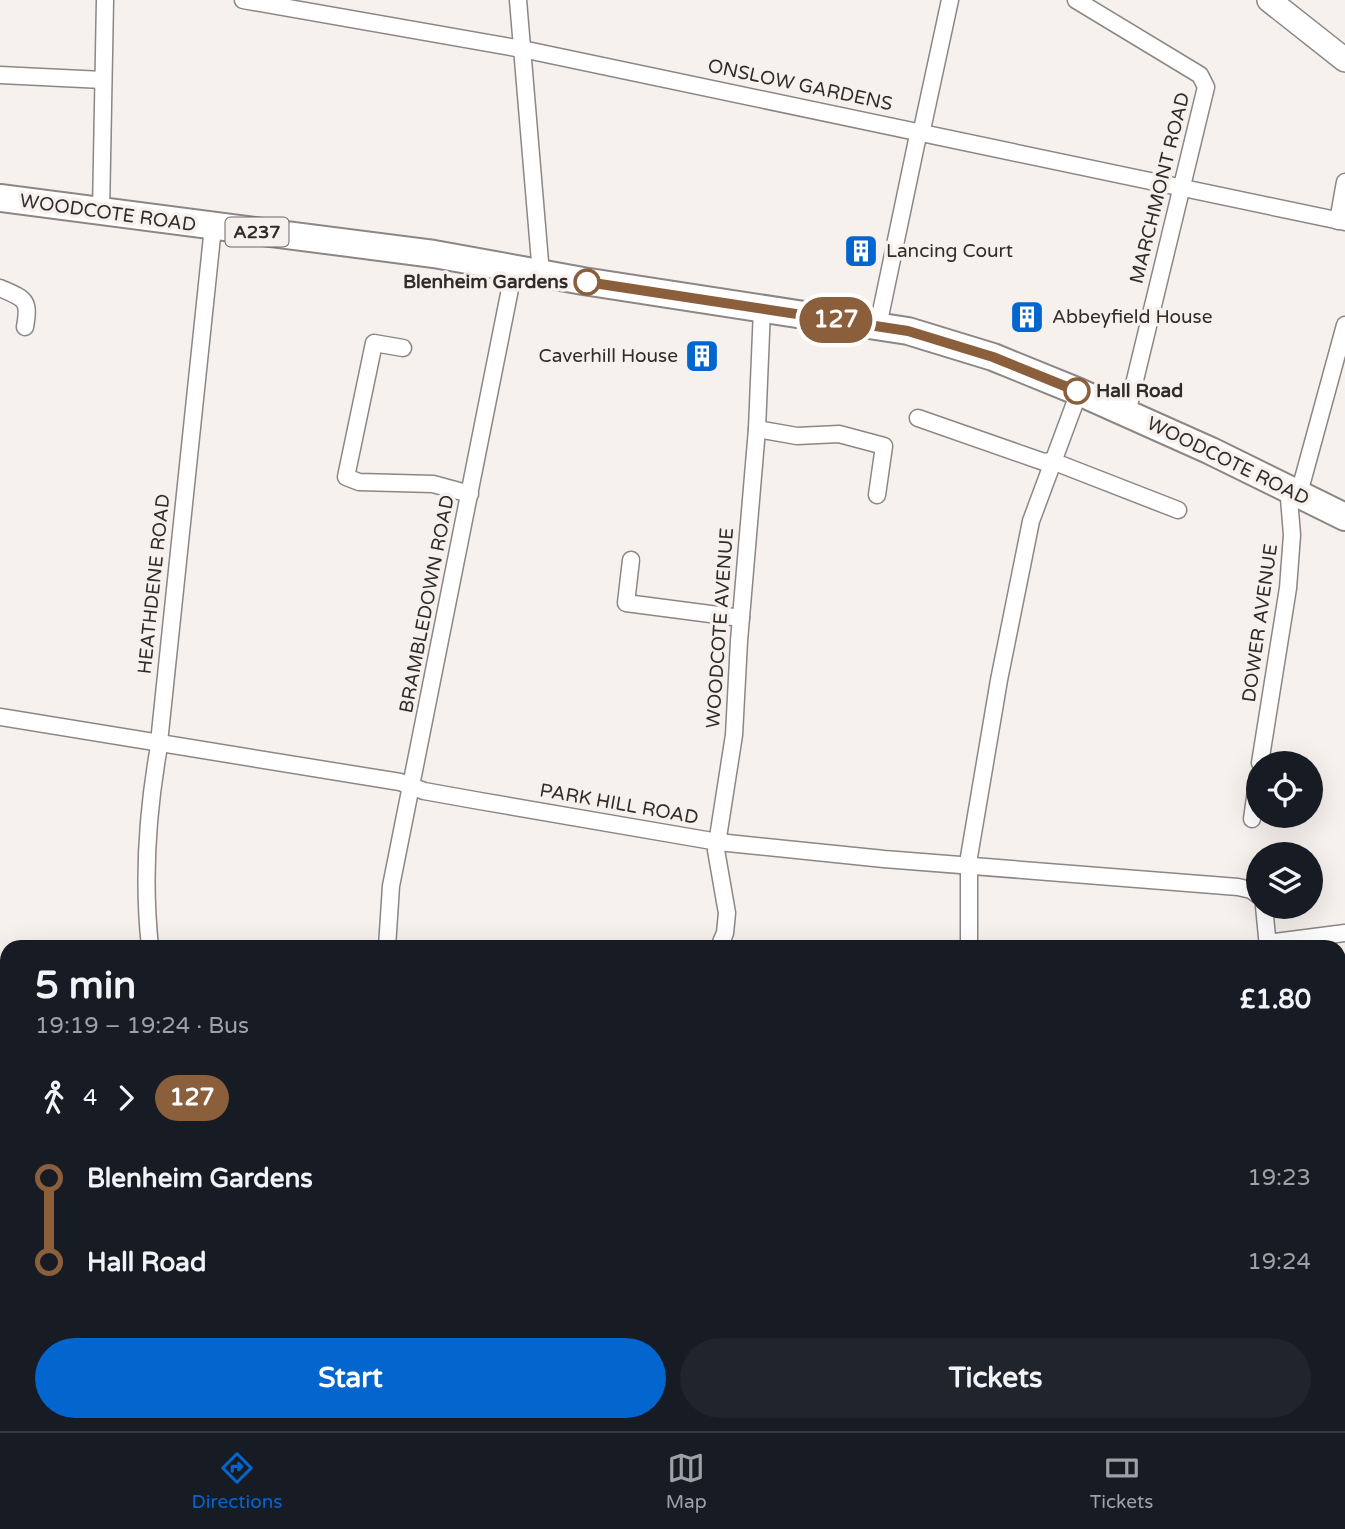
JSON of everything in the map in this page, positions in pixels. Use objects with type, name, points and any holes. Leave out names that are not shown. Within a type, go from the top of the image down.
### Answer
[{"type":"main road","name":"WOODCOTE ROAD","points":[[0,198],[392,248],[916,334],[1026,369],[1079,391],[1345,517]]},
{"type":"street","points":[[101,212],[104,0]]},
{"type":"street","name":"ONSLOW GARDENS","points":[[243,0],[287,4],[522,49],[1341,222]]},
{"type":"street","points":[[518,0],[541,274]]},
{"type":"street","points":[[878,326],[950,0]]},
{"type":"street","name":"MARCHMONT ROAD","points":[[1076,0],[1203,78],[1205,94],[1127,413]]},
{"type":"street","points":[[1269,0],[1345,60]]},
{"type":"street","points":[[0,75],[103,80]]},
{"type":"street","points":[[1341,222],[1345,182]]},
{"type":"street","name":"HEATHDENE ROAD","points":[[150,940],[148,837],[213,227]]},
{"type":"street","name":"BRAMBLEDOWN ROAD","points":[[387,940],[391,886],[514,269]]},
{"type":"street","points":[[0,288],[27,304],[29,309],[25,327]]},
{"type":"street","name":"WOODCOTE AVENUE","points":[[722,940],[727,913],[716,850],[734,734],[757,429],[762,309]]},
{"type":"street","name":"DOWER AVENUE","points":[[1262,751],[1289,588],[1292,536],[1288,503],[1289,498],[1298,494],[1345,325]]},
{"type":"street","points":[[403,348],[374,343],[346,477],[359,482],[433,484],[470,494]]},
{"type":"street","points":[[1328,388],[1345,392]]},
{"type":"street","points":[[969,940],[968,866],[999,680],[1031,521],[1079,391]]},
{"type":"street","points":[[918,418],[1044,462],[1052,461],[1178,510]]},
{"type":"street","points":[[757,429],[797,436],[839,434],[884,446],[877,495]]},
{"type":"street","points":[[631,560],[626,603],[741,618]]},
{"type":"street","name":"PARK HILL ROAD","points":[[0,718],[400,782],[480,801],[718,842],[1246,889]]},
{"type":"street","points":[[1265,919],[1267,940]]},
{"type":"street","points":[[1300,940],[1345,933]]},
{"type":"bus line","name":"127","points":[[587,282],[908,331],[993,357],[1077,391]]},
{"type":"place","name":"Lancing Court","points":[[861,251]]},
{"type":"place","name":"Blenheim Gardens","points":[[587,282]]},
{"type":"place","name":"Abbeyfield House","points":[[1027,317]]},
{"type":"place","name":"Caverhill House","points":[[702,356]]},
{"type":"place","name":"Hall Road","points":[[1077,391]]}]
